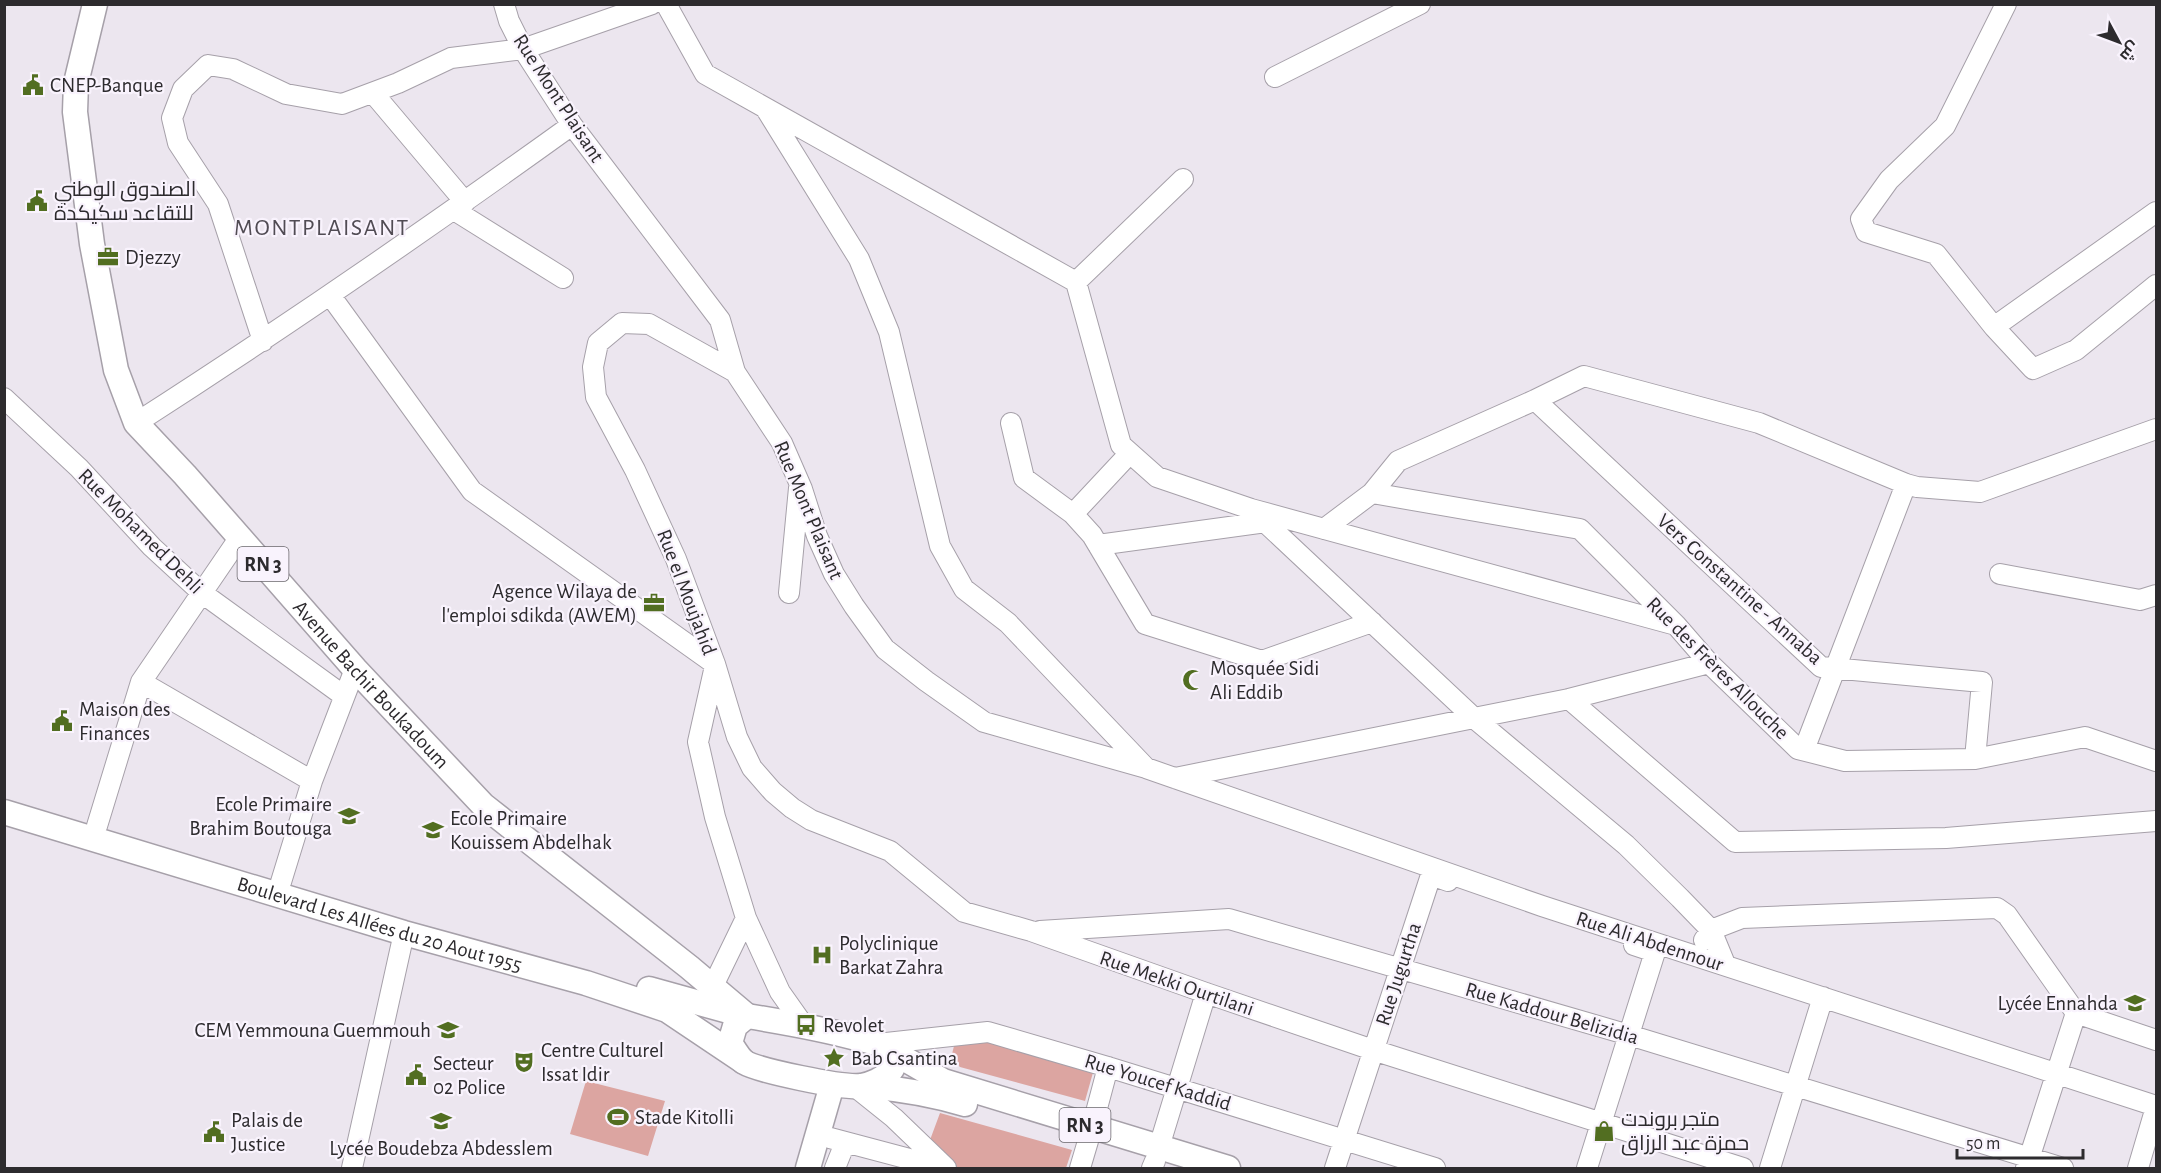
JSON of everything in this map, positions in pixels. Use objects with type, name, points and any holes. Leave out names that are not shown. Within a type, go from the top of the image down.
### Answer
[{"type":"main road","name":"Avenue Bachir Boukadoum","points":[[95,4],[76,83],[75,112],[92,244],[116,370],[136,423],[185,475],[355,669],[483,805],[711,990]]},
{"type":"main road","name":"Boulevard Les Allées du 20 Aout 1955","points":[[4,797],[413,923],[689,1000],[711,990]]},
{"type":"main road","name":"Boulevard Les Allées du 20 Aout 1955","points":[[4,812],[404,933],[586,983],[667,1010],[766,1069],[848,1086]]},
{"type":"main road","name":"RN 3","points":[[711,990],[747,1017]]},
{"type":"main road","points":[[711,990],[737,1052]]},
{"type":"main road","points":[[737,1052],[735,1026],[747,1017],[804,1026],[880,1045],[891,1054],[892,1070],[887,1077],[877,1082],[848,1086]]},
{"type":"main road","name":"RN 3","points":[[880,1045],[943,1081],[1180,1168]]},
{"type":"main road","name":"RN 3","points":[[848,1086],[902,1089],[1090,1134]]},
{"type":"main road","points":[[833,1156],[848,1086]]},
{"type":"main road","points":[[808,1168],[848,1086]]},
{"type":"main road","name":"RN 3","points":[[1155,1159],[1228,1168]]},
{"type":"street","name":"Rue Mont Plaisant","points":[[504,4],[509,21],[523,49],[572,125],[720,320],[735,372],[782,442],[799,482],[817,536],[834,574],[885,649],[984,722],[1146,768]]},
{"type":"street","points":[[263,341],[218,204],[177,143],[172,118],[183,89],[208,65],[233,69],[286,94],[342,104],[398,83],[451,58],[523,49],[652,4]]},
{"type":"street","points":[[666,4],[705,74],[1076,282],[1121,445],[1158,477],[1259,516],[1324,529],[1676,625]]},
{"type":"street","points":[[1275,77],[1420,4]]},
{"type":"street","points":[[2006,4],[1945,126],[1889,180],[1861,219],[1866,232],[1936,254],[1994,327],[2033,369],[2076,350],[2157,285]]},
{"type":"street","points":[[373,93],[460,206],[563,278]]},
{"type":"street","points":[[765,108],[859,259],[889,332],[940,546],[964,589],[1008,623],[1146,768]]},
{"type":"street","points":[[136,423],[263,341],[460,206],[572,125]]},
{"type":"street","points":[[1076,282],[1183,178]]},
{"type":"street","points":[[1994,327],[2157,212]]},
{"type":"street","points":[[330,295],[472,491],[715,664]]},
{"type":"street","name":"Rue el Moujahid","points":[[735,372],[649,324],[622,323],[598,343],[593,367],[596,397],[635,470],[676,559],[715,664],[698,742],[715,817],[746,918],[780,992],[804,1026]]},
{"type":"street","points":[[1324,529],[1372,493],[1398,461],[1584,376],[1759,423],[1906,484],[1980,492],[2157,429]]},
{"type":"street","name":"Rue Mohamed Dehli","points":[[4,398],[79,468],[152,548],[202,593],[344,696]]},
{"type":"street","name":"Vers Constantine - Annaba","points":[[1535,400],[1821,667],[1982,682],[1975,759]]},
{"type":"street","points":[[1011,423],[1024,478],[1073,514],[1098,544],[1145,624],[1262,661],[1372,622]]},
{"type":"street","points":[[1073,514],[1130,453]]},
{"type":"street","points":[[789,593],[799,482]]},
{"type":"street","points":[[1804,750],[1906,484]]},
{"type":"street","name":"Rue des Frères Allouche","points":[[1372,493],[1580,529],[1676,625],[1709,663],[1798,749],[1845,761],[1975,759],[2085,737],[2157,760]]},
{"type":"street","points":[[1098,544],[1259,516]]},
{"type":"street","points":[[1259,516],[1474,718],[1626,846],[1711,930],[1725,964]]},
{"type":"street","points":[[97,826],[141,682],[240,537]]},
{"type":"street","points":[[2000,574],[2140,600],[2157,595]]},
{"type":"street","points":[[1175,778],[1569,699],[1709,663]]},
{"type":"street","name":"Rue Mekki Ourtilani","points":[[715,664],[737,736],[752,768],[773,792],[811,820],[890,851],[964,912],[1031,931],[1373,1050],[1743,1168]]},
{"type":"street","points":[[281,882],[312,781],[355,669]]},
{"type":"street","points":[[141,682],[312,781]]},
{"type":"street","points":[[1569,699],[1735,842],[1946,838],[2157,820]]},
{"type":"street","name":"Rue Ali Abdennour","points":[[1146,768],[1533,903],[2157,1106]]},
{"type":"street","name":"Rue Jugurtha","points":[[1335,1168],[1431,874],[1512,905],[1533,903]]},
{"type":"street","points":[[1533,903],[1550,917],[1655,952],[1587,1168]]},
{"type":"street","points":[[1694,954],[1711,930],[1742,918],[1997,908],[2007,915],[2076,1013],[2157,1040]]},
{"type":"street","points":[[711,990],[746,918]]},
{"type":"street","name":"Rue Kaddour Belizidia","points":[[1031,931],[1228,919],[1629,1035],[1796,1087],[2028,1164],[2063,1168]]},
{"type":"street","points":[[352,1168],[404,933]]},
{"type":"street","points":[[1155,1159],[1206,993]]},
{"type":"street","points":[[1770,1168],[1823,997]]},
{"type":"street","points":[[2028,1164],[2076,1013]]},
{"type":"street","name":"Rue Youcef Kaddid","points":[[880,1045],[988,1032],[1435,1168]]},
{"type":"street","points":[[1080,1168],[1108,1067]]},
{"type":"street","points":[[848,1086],[894,1118],[946,1168]]},
{"type":"street","points":[[2138,1168],[2157,1106]]},
{"type":"street","points":[[833,1156],[946,1168]]},
{"type":"shaded area","points":[[986,1037],[1094,1069],[1085,1101],[960,1067],[951,1058],[955,1042]]},
{"type":"shaded area","name":"Stade Kitolli","points":[[586,1081],[665,1101],[648,1156],[570,1134]]},
{"type":"shaded area","points":[[940,1113],[1072,1150],[1066,1168],[957,1168],[930,1140]]},
{"type":"place","name":"CNEP-Banque","points":[[33,85]]},
{"type":"place","name":"الصندوق الوطني للتقاعد سكيكدة","points":[[37,201]]},
{"type":"place","name":"Djezzy","points":[[108,257]]},
{"type":"place","name":"Agence Wilaya de l'emploi sdikda (AWEM)","points":[[654,603]]},
{"type":"place","name":"Mosquée Sidi Ali Eddib","points":[[1193,680]]},
{"type":"place","name":"Maison des Finances","points":[[62,721]]},
{"type":"place","name":"Ecole Primaire Brahim Boutouga","points":[[349,816]]},
{"type":"place","name":"Ecole Primaire Kouissem Abdelhak","points":[[433,830]]},
{"type":"place","name":"Polyclinique Barkat Zahra","points":[[822,955]]},
{"type":"place","name":"Lycée Ennahda","points":[[2135,1003]]},
{"type":"place","name":"Revolet","points":[[806,1025]]},
{"type":"place","name":"CEM Yemmouna Guemmouh","points":[[448,1030]]},
{"type":"place","name":"Bab Csantina","points":[[834,1058]]},
{"type":"place","name":"Centre Culturel Issat Idir","points":[[524,1062]]},
{"type":"place","name":"Secteur 02 Police","points":[[416,1075]]},
{"type":"place","name":"Stade Kitolli","points":[[618,1117]]},
{"type":"place","name":"Lycée Boudebza Abdesslem","points":[[441,1121]]},
{"type":"place","name":"متجر بروندت حمزة عبد الرزاق","points":[[1604,1131]]},
{"type":"place","name":"Palais de Justice","points":[[214,1132]]},
{"type":"district","name":"MONTPLAISANT","points":[[322,227]]}]
